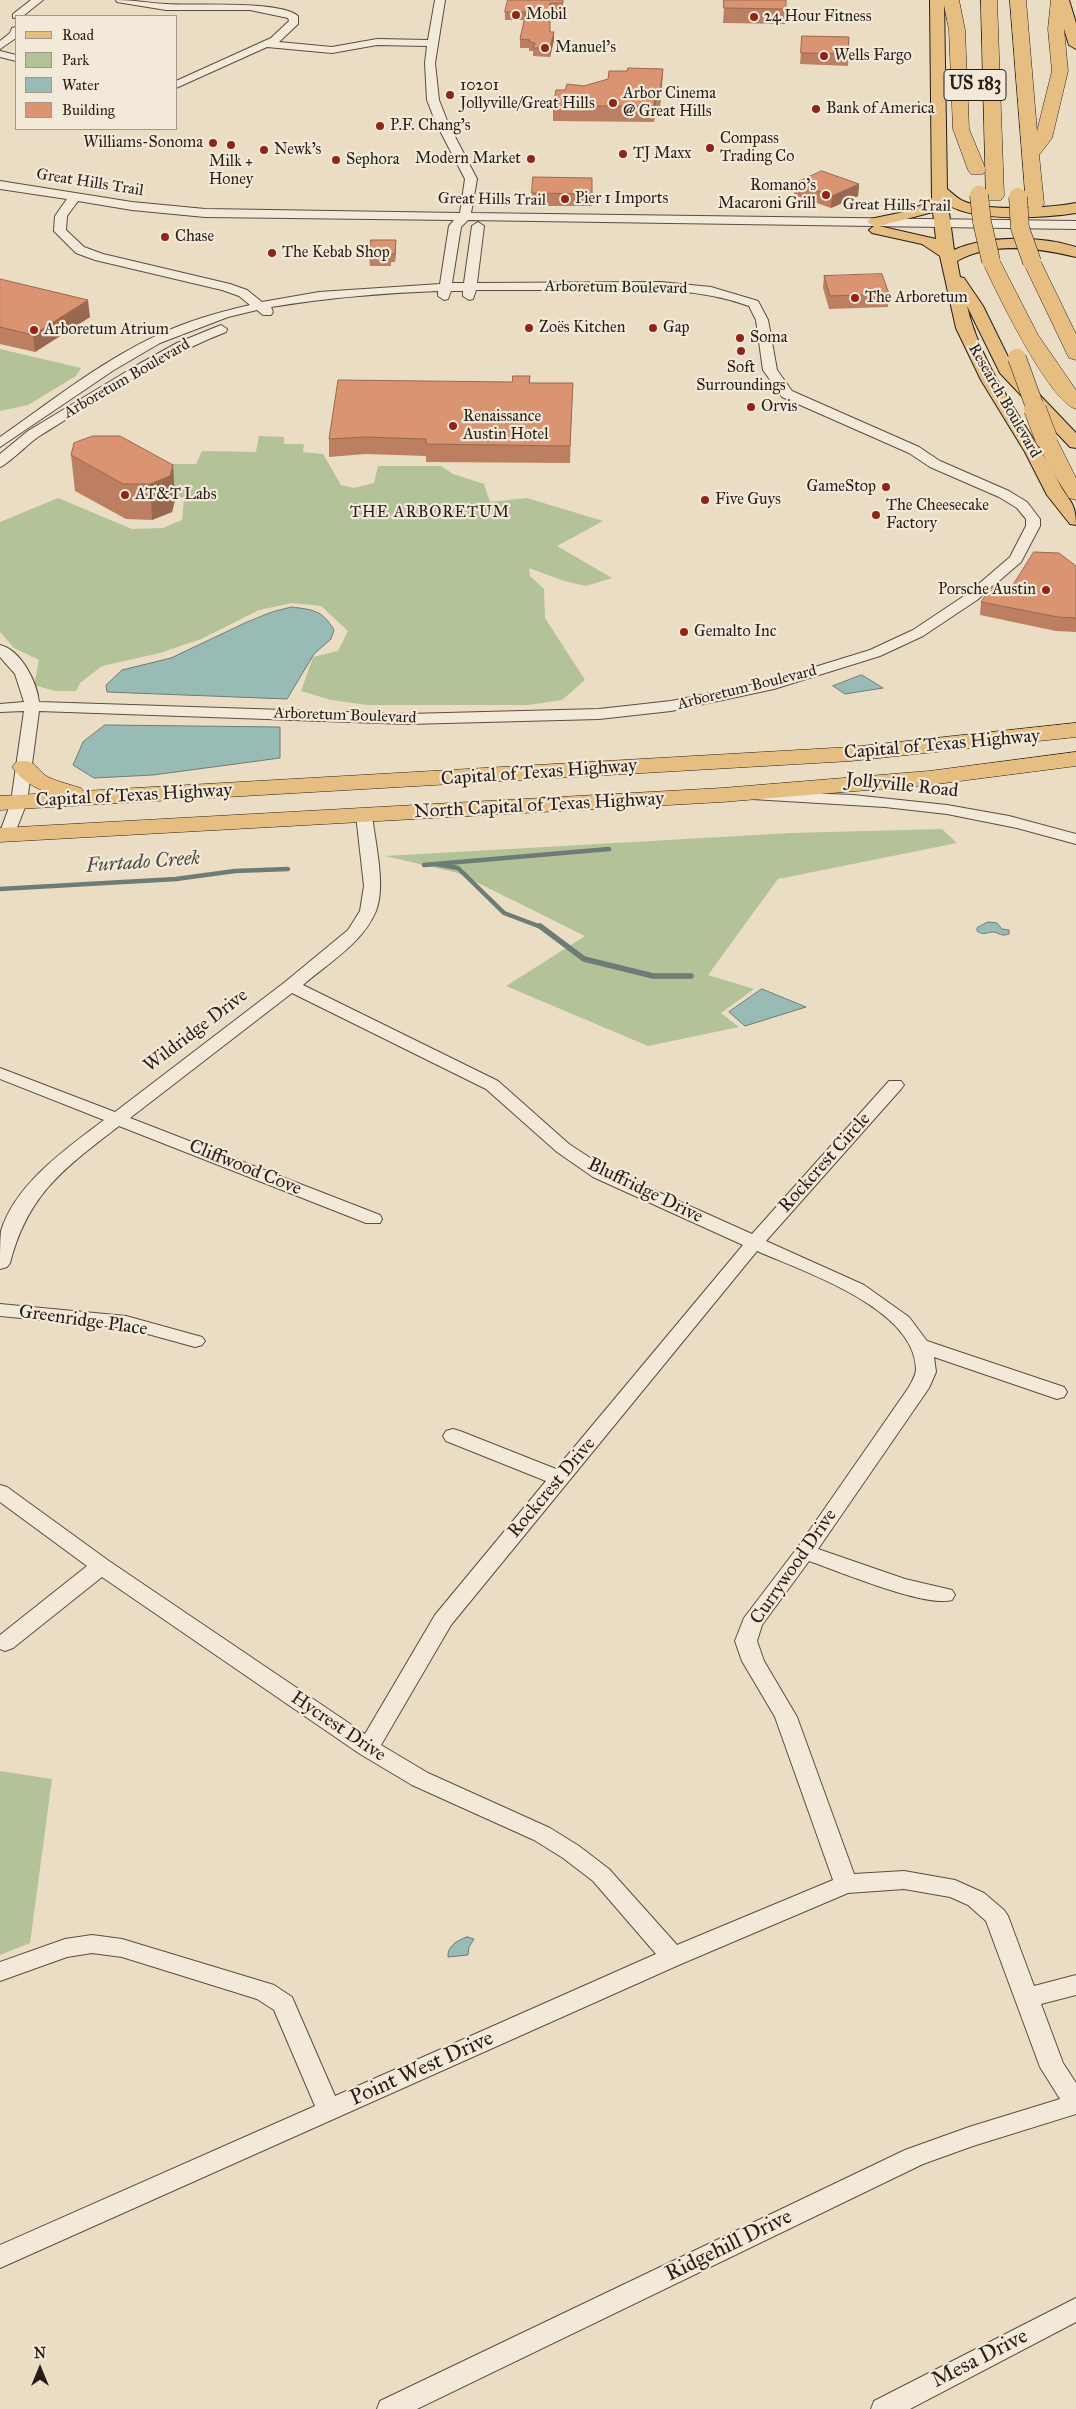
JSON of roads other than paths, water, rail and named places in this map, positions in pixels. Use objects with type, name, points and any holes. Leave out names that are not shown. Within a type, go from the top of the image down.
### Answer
[{"type":"highway","points":[[951,0],[957,30],[961,129],[977,170]]},
{"type":"highway","name":"US 183","points":[[974,0],[975,70]]},
{"type":"highway","points":[[989,0],[987,195],[996,219],[999,261],[1016,316],[1048,368],[1076,403]]},
{"type":"highway","points":[[1008,0],[1026,196]]},
{"type":"highway","name":"US 183","points":[[1018,0],[1032,153],[1026,196],[1039,226],[1040,262],[1076,314]]},
{"type":"highway","points":[[1032,153],[1044,138],[1060,71],[1056,29],[1060,0]]},
{"type":"highway","name":"US 183","points":[[976,90],[977,170],[987,195]]},
{"type":"highway","points":[[999,261],[1062,361],[1076,378]]},
{"type":"highway","points":[[1040,262],[1076,354]]},
{"type":"highway","points":[[1016,316],[1011,341],[1046,438],[1058,465],[1076,494]]},
{"type":"highway","name":"Capital of Texas Highway","points":[[10,802],[382,783],[851,754],[1076,730]]},
{"type":"highway","name":"North Capital of Texas Highway","points":[[2,830],[364,815],[722,795],[928,778],[1076,759]]},
{"type":"highway","points":[[24,767],[40,782],[52,788],[94,798]]},
{"type":"highway","points":[[364,815],[364,800],[370,791],[382,783]]},
{"type":"main road","name":"Research Boulevard","points":[[937,0],[942,227],[960,316],[969,340],[989,380],[1034,452],[1056,495],[1076,520]]},
{"type":"main road","points":[[1060,0],[1076,45]]},
{"type":"main road","points":[[876,226],[911,216],[940,197],[957,204],[982,210],[1060,211],[1076,208]]},
{"type":"main road","points":[[876,226],[927,240],[950,263],[962,251],[986,246],[1064,248],[1076,252]]},
{"type":"main road","name":"Research Boulevard","points":[[950,263],[975,306],[1006,369],[1076,443]]},
{"type":"street","points":[[18,15],[38,0]]},
{"type":"street","points":[[122,0],[132,3],[190,7],[246,7],[293,16],[294,22],[270,42],[178,85]]},
{"type":"street","points":[[440,0],[430,63],[433,100],[437,113],[471,179],[465,216],[455,226],[445,292]]},
{"type":"street","points":[[0,46],[15,34]]},
{"type":"street","points":[[270,42],[332,50],[377,42],[432,42]]},
{"type":"street","points":[[0,54],[15,58]]},
{"type":"street","name":"Great Hills Trail","points":[[0,185],[145,216],[205,222],[455,226],[876,226]]},
{"type":"street","name":"Great Hills Trail","points":[[0,194],[205,213],[465,216],[942,227],[1076,225]]},
{"type":"street","points":[[72,201],[62,213],[59,221],[60,231],[80,250],[99,257],[226,287],[243,293],[266,311]]},
{"type":"street","points":[[465,216],[478,226],[470,292]]},
{"type":"street","name":"Great Hills Trail","points":[[942,227],[1076,234]]},
{"type":"street","name":"Arboretum Boulevard","points":[[0,442],[144,345],[206,321],[266,311],[445,292],[656,295],[719,301],[755,310],[762,320],[770,370],[787,394],[914,450],[935,464],[1004,494],[1022,505],[1033,519],[1030,534],[1016,559],[972,596],[918,633],[875,653],[769,686],[670,706],[599,714],[472,719],[408,719],[32,706],[1,714],[0,691]]},
{"type":"street","name":"Arboretum Boulevard","points":[[0,463],[5,456],[36,433],[167,352],[266,311]]},
{"type":"street","points":[[0,649],[23,672],[31,694],[32,706],[24,767],[10,802],[2,830]]},
{"type":"street","name":"Jollyville Road","points":[[722,795],[864,801],[944,810],[1009,821],[1076,839]]},
{"type":"street","name":"Wildridge Drive","points":[[0,1263],[5,1242],[14,1220],[32,1191],[62,1161],[117,1117],[291,986],[354,933],[368,911],[372,886],[364,815]]},
{"type":"street","name":"Bluffridge Drive","points":[[291,986],[492,1085],[564,1148],[600,1173],[857,1289],[892,1311],[922,1346]]},
{"type":"street","name":"Cliffwood Cove","points":[[0,1073],[117,1117],[374,1219]]},
{"type":"street","name":"Rockcrest Circle","points":[[755,1242],[894,1085]]},
{"type":"street","name":"Rockcrest Drive","points":[[368,1748],[443,1620],[755,1242]]},
{"type":"street","name":"Greenridge Place","points":[[0,1310],[126,1322],[195,1341]]},
{"type":"street","points":[[922,1346],[1057,1392]]},
{"type":"street","name":"Currywood Drive","points":[[846,1884],[786,1717],[753,1661],[746,1641],[752,1622],[805,1552],[919,1388],[926,1371],[922,1346]]},
{"type":"street","points":[[454,1436],[560,1479]]},
{"type":"street","name":"Hycrest Drive","points":[[0,1492],[101,1566],[368,1748],[420,1779],[542,1834],[571,1852],[600,1875],[673,1957]]},
{"type":"street","points":[[805,1552],[902,1586],[944,1595]]},
{"type":"street","points":[[5,1643],[101,1566]]},
{"type":"street","points":[[846,1884],[904,1880],[955,1889],[976,1899],[996,1916],[1052,2067],[1076,2103]]},
{"type":"street","name":"Point West Drive","points":[[0,2257],[673,1957],[846,1884]]},
{"type":"street","points":[[0,1972],[65,1948],[92,1944],[122,1948],[265,1992],[283,2004],[329,2110]]},
{"type":"street","points":[[1026,1998],[1076,1985]]},
{"type":"street","name":"Ridgehill Drive","points":[[390,2409],[914,2157],[969,2137],[1076,2103]]},
{"type":"street","name":"Mesa Drive","points":[[884,2409],[1076,2310]]},
{"type":"water","points":[[292,607],[317,612],[330,623],[334,630],[331,639],[314,654],[287,699],[107,692],[106,685],[122,670],[171,658],[247,622],[272,612]]},
{"type":"water","points":[[862,675],[883,688],[845,694],[833,686]]},
{"type":"water","points":[[105,725],[280,727],[280,758],[153,775],[94,778],[73,765],[83,742]]},
{"type":"water","points":[[988,922],[997,923],[1002,929],[1009,930],[1009,934],[1002,935],[993,932],[983,934],[977,931],[977,928]]},
{"type":"water","points":[[762,989],[806,1007],[745,1026],[729,1012]]},
{"type":"water","points":[[467,1937],[474,1939],[469,1947],[468,1955],[448,1957],[451,1947]]},
{"type":"waterway","name":"Furtado Creek","points":[[424,865],[609,849]]},
{"type":"waterway","points":[[436,864],[458,868],[504,913],[541,927]]},
{"type":"waterway","name":"Furtado Creek","points":[[0,889],[176,879],[235,871],[288,869]]},
{"type":"waterway","points":[[540,926],[584,959],[653,976],[691,976]]},
{"type":"place","name":"Mobil","points":[[516,15]]},
{"type":"place","name":"24 Hour Fitness","points":[[754,17]]},
{"type":"place","name":"Manuel's","points":[[545,48]]},
{"type":"place","name":"Wells Fargo","points":[[824,56]]},
{"type":"place","name":"10201 Jollyville/Great Hills","points":[[450,95]]},
{"type":"place","name":"Arbor Cinema @ Great Hills","points":[[613,103]]},
{"type":"place","name":"Bank of America","points":[[816,109]]},
{"type":"place","name":"P.F. Chang's","points":[[380,126]]},
{"type":"place","name":"Williams-Sonoma","points":[[213,143]]},
{"type":"place","name":"Milk + Honey","points":[[231,145]]},
{"type":"place","name":"Compass Trading Co","points":[[710,148]]},
{"type":"place","name":"Newk's","points":[[264,150]]},
{"type":"place","name":"TJ Maxx","points":[[623,154]]},
{"type":"place","name":"Modern Market","points":[[531,159]]},
{"type":"place","name":"Sephora","points":[[336,160]]},
{"type":"place","name":"Romano's Macaroni Grill","points":[[826,195]]},
{"type":"place","name":"Pier 1 Imports","points":[[565,199]]},
{"type":"place","name":"Chase","points":[[165,237]]},
{"type":"place","name":"The Kebab Shop","points":[[272,253]]},
{"type":"place","name":"The Arboretum","points":[[855,298]]},
{"type":"place","name":"Zoës Kitchen","points":[[529,328]]},
{"type":"place","name":"Gap","points":[[653,328]]},
{"type":"place","name":"Arboretum Atrium","points":[[34,330]]},
{"type":"place","name":"Soma","points":[[740,338]]},
{"type":"place","name":"Soft Surroundings","points":[[741,351]]},
{"type":"place","name":"Orvis","points":[[751,407]]},
{"type":"place","name":"Renaissance Austin Hotel","points":[[453,426]]},
{"type":"place","name":"GameStop","points":[[886,487]]},
{"type":"place","name":"AT&T Labs","points":[[125,495]]},
{"type":"place","name":"Five Guys","points":[[705,500]]},
{"type":"place","name":"The Cheesecake Factory","points":[[876,515]]},
{"type":"place","name":"Porsche Austin","points":[[1046,590]]},
{"type":"place","name":"Gemalto Inc","points":[[684,632]]},
{"type":"district","name":"THE ARBORETUM","points":[[430,513]]}]
